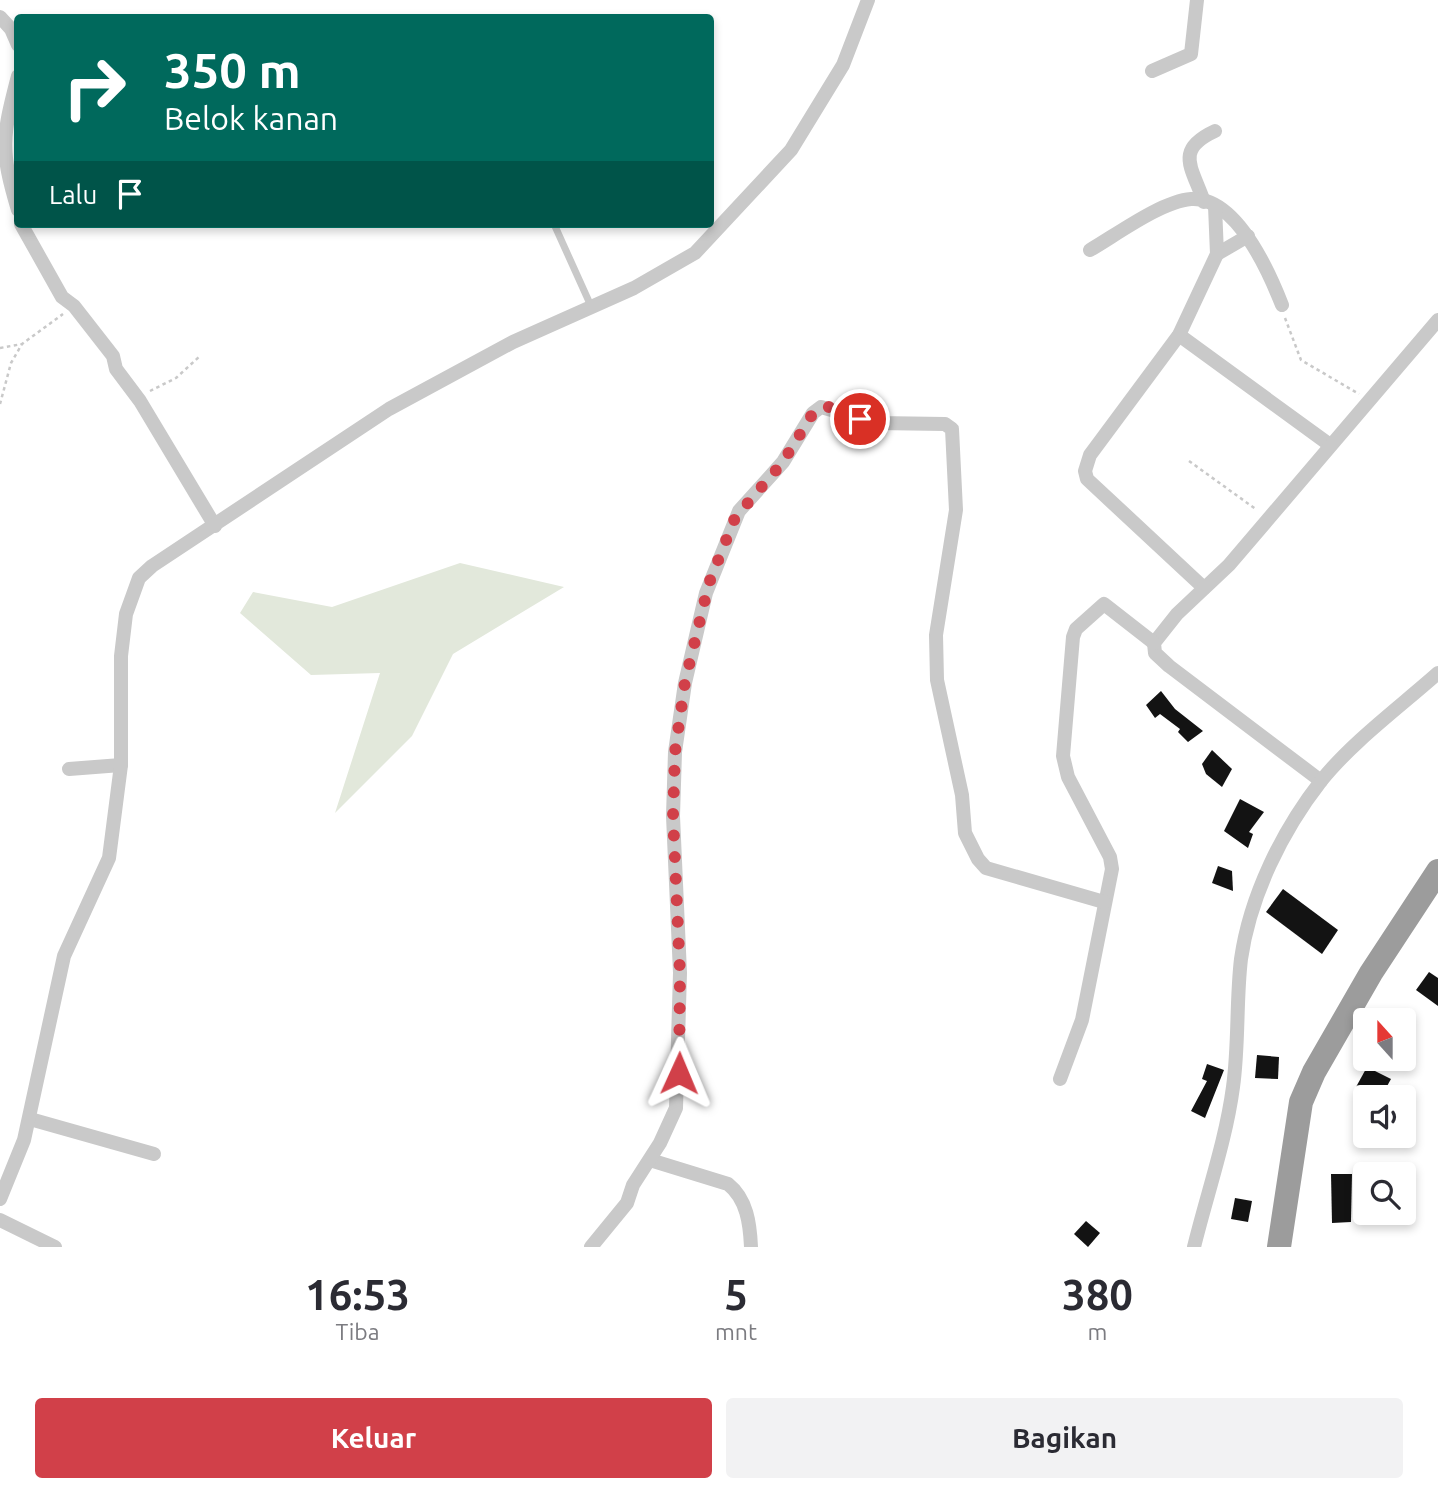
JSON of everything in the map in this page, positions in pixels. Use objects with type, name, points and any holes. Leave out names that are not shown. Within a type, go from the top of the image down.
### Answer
[{"type":"highway","points":[[1279,1247],[1301,1102],[1314,1072],[1371,973],[1438,870]]},
{"type":"street","points":[[0,1199],[30,1119],[64,956],[109,858],[121,765],[121,656],[132,593],[139,578],[152,566],[389,409],[513,342],[674,267],[695,253],[725,225],[791,150],[843,65],[868,0]]},
{"type":"street","points":[[1152,71],[1191,54],[1197,0]]},
{"type":"street","points":[[0,17],[14,36]]},
{"type":"street","points":[[14,95],[3,148],[5,172],[14,198]]},
{"type":"street","points":[[1204,588],[1087,479],[1085,471],[1090,455],[1179,335],[1217,254],[1209,204],[1188,154],[1191,146],[1200,138],[1215,131]]},
{"type":"street","points":[[1090,250],[1177,203],[1193,199],[1209,204],[1248,236],[1268,270],[1282,305]]},
{"type":"street","points":[[23,228],[62,297],[74,306],[113,356],[116,369],[140,401],[215,526]]},
{"type":"street","points":[[1217,254],[1248,236]]},
{"type":"street","points":[[1321,781],[1169,666],[1155,653],[1154,643],[1177,614],[1229,565],[1330,445],[1370,403],[1438,320]]},
{"type":"street","points":[[1179,335],[1330,445]]},
{"type":"street","points":[[591,1247],[627,1203],[633,1185],[650,1160],[676,1108],[680,974],[673,816],[675,752],[685,682],[709,583],[735,518],[783,462],[813,413],[821,407],[877,423],[945,424],[952,429],[956,510],[935,651],[938,687],[962,795],[965,833],[978,859],[986,868],[1104,902]]},
{"type":"street","points":[[1060,1079],[1082,1020],[1112,863],[1069,777],[1063,756],[1073,637],[1076,629],[1104,604],[1154,643]]},
{"type":"street","points":[[1194,1247],[1232,1096],[1241,960],[1248,922],[1282,845],[1321,781],[1438,673]]},
{"type":"street","points":[[69,769],[121,765]]},
{"type":"street","points":[[30,1119],[154,1154]]},
{"type":"street","points":[[650,1160],[728,1184],[737,1191],[743,1201],[751,1247]]},
{"type":"street","points":[[0,1220],[55,1247]]},
{"type":"lane","points":[[556,228],[590,306]]},
{"type":"path","points":[[1282,305],[1301,360],[1349,385],[1370,403]]},
{"type":"path","points":[[0,404],[11,363],[22,344],[74,306]]},
{"type":"path","points":[[0,348],[22,344]]},
{"type":"path","points":[[140,401],[149,391],[176,378],[200,356]]},
{"type":"path","points":[[1189,461],[1268,518]]},
{"type":"shaded area","points":[[460,563],[564,587],[453,654],[412,736],[335,813],[380,673],[311,675],[240,613],[253,592],[332,607]]},
{"type":"building","points":[[1161,691],[1175,709],[1203,731],[1188,742],[1178,732],[1180,729],[1160,714],[1155,718],[1146,705]]},
{"type":"building","points":[[1212,750],[1232,769],[1222,787],[1206,774],[1202,764]]},
{"type":"building","points":[[1240,799],[1264,812],[1249,832],[1253,834],[1248,848],[1224,831]]},
{"type":"building","points":[[1218,866],[1232,871],[1233,891],[1212,883]]},
{"type":"building","points":[[1283,889],[1338,930],[1322,954],[1266,912]]},
{"type":"building","points":[[1429,972],[1438,978],[1438,1006],[1416,990]]},
{"type":"building","points":[[1257,1055],[1279,1057],[1278,1079],[1255,1078]]},
{"type":"building","points":[[1207,1064],[1224,1070],[1205,1118],[1191,1111],[1207,1081],[1202,1079]]},
{"type":"building","points":[[1365,1071],[1375,1071],[1391,1079],[1388,1085],[1357,1085]]},
{"type":"building","points":[[1331,1174],[1352,1174],[1351,1222],[1332,1223]]},
{"type":"building","points":[[1235,1198],[1252,1201],[1248,1222],[1231,1219]]},
{"type":"building","points":[[1086,1221],[1100,1233],[1088,1247],[1074,1234]]},
{"type":"route","points":[[679,1073],[680,974],[675,914],[673,816],[675,752],[685,682],[706,593],[738,511],[783,462],[813,413],[826,406],[860,419]]}]
